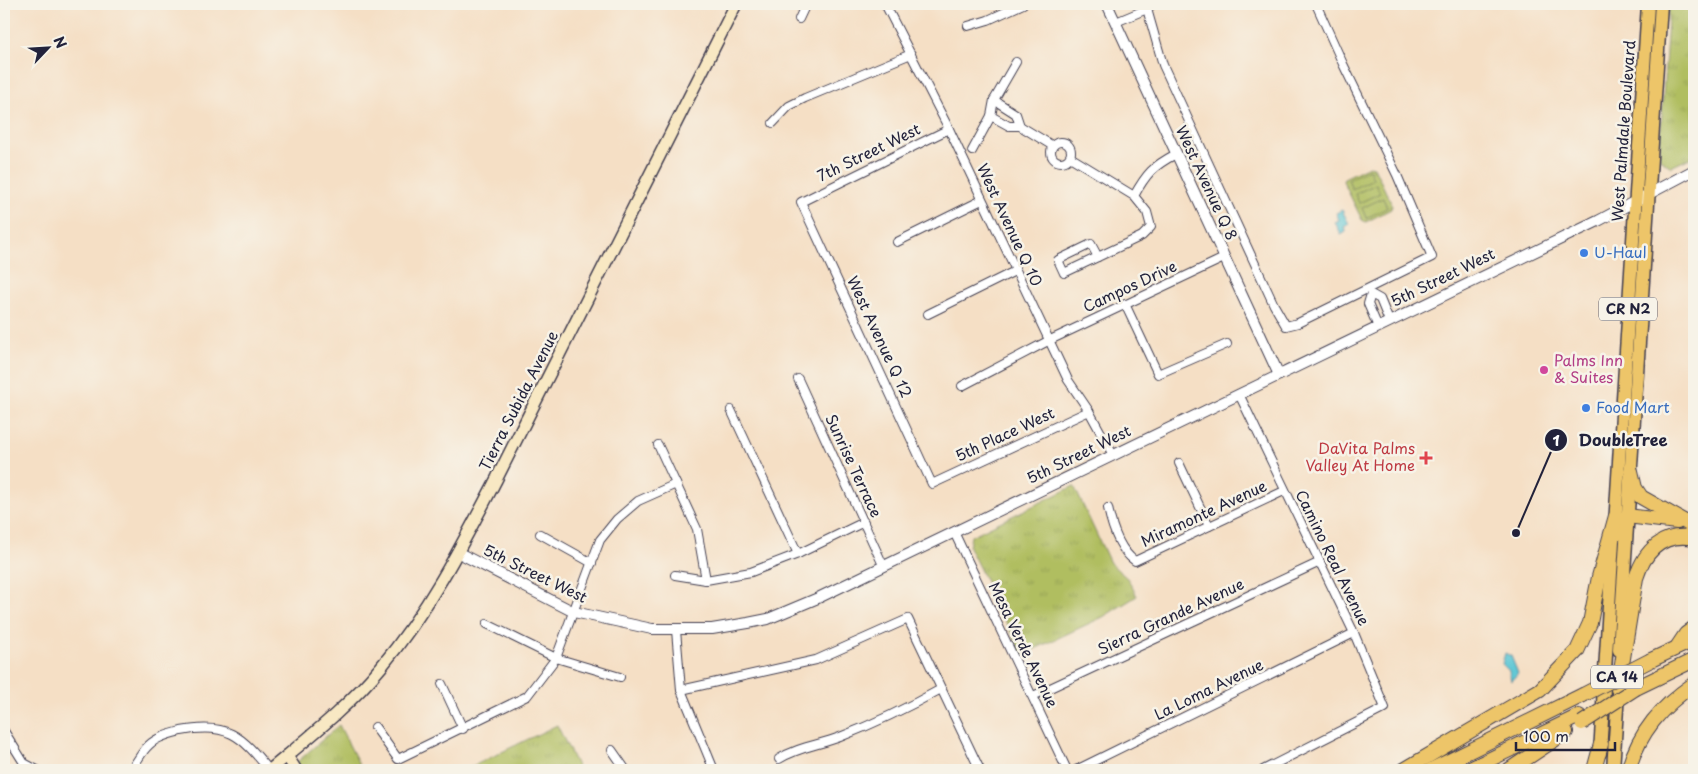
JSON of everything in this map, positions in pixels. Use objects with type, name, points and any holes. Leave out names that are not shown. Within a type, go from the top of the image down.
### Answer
[{"type":"highway","points":[[1631,471],[1635,488],[1641,497],[1690,525]]},
{"type":"highway","points":[[1622,516],[1690,525]]},
{"type":"highway","points":[[1613,540],[1622,516]]},
{"type":"highway","points":[[1404,770],[1540,690],[1577,651],[1590,623],[1599,577],[1622,516]]},
{"type":"highway","points":[[1618,689],[1636,578],[1641,561],[1649,550],[1662,540],[1677,536],[1694,538]]},
{"type":"highway","points":[[1676,649],[1686,634],[1694,628]]},
{"type":"highway","name":"CA 14","points":[[1431,770],[1694,640]]},
{"type":"highway","name":"CA 14","points":[[1468,770],[1580,720],[1636,688],[1694,660]]},
{"type":"highway","points":[[1628,770],[1643,733],[1657,714],[1674,698],[1694,684]]},
{"type":"highway","points":[[1509,770],[1580,720]]},
{"type":"highway","points":[[1594,770],[1601,744]]},
{"type":"main road","name":"Tierra Subida Avenue","points":[[270,770],[381,668],[428,604],[458,553],[736,4]]},
{"type":"main road","name":"West Palmdale Boulevard","points":[[1622,516],[1631,369],[1648,193],[1654,10]]},
{"type":"main road","name":"West Palmdale Boulevard","points":[[1622,516],[1631,471],[1626,448],[1634,413],[1630,361],[1632,328],[1627,315],[1635,201],[1654,10]]},
{"type":"main road","name":"CR N2","points":[[1613,770],[1618,689],[1622,516]]},
{"type":"main road","points":[[1599,770],[1613,540]]},
{"type":"main road","points":[[287,756],[296,770]]},
{"type":"street","points":[[799,19],[806,4]]},
{"type":"street","name":"West Avenue Q 10","points":[[885,4],[949,130],[1048,341],[1068,380],[1090,411],[1113,455]]},
{"type":"street","points":[[968,26],[988,20],[1023,4]]},
{"type":"street","name":"West Avenue Q 8","points":[[1107,4],[1279,375]]},
{"type":"street","points":[[1116,22],[1150,6],[1163,66],[1274,305],[1286,326],[1298,324],[1370,292],[1432,257],[1398,175],[1342,64],[1316,4]]},
{"type":"street","points":[[772,123],[789,106],[805,98],[911,54]]},
{"type":"street","points":[[972,151],[991,116],[994,100],[1016,62]]},
{"type":"street","points":[[994,100],[1016,114],[1020,126]]},
{"type":"street","points":[[991,116],[1009,126],[1020,126],[1053,146]]},
{"type":"street","name":"7th Street West","points":[[801,202],[949,130]]},
{"type":"street","points":[[1060,142],[1066,142],[1070,147],[1070,157],[1066,161],[1056,161],[1051,153],[1053,146],[1060,142]]},
{"type":"street","points":[[1134,196],[1150,171],[1157,164],[1176,154]]},
{"type":"street","points":[[1070,157],[1134,196],[1147,212],[1151,227],[1142,236],[1098,257],[1064,273],[1058,260],[1092,244],[1098,257]]},
{"type":"street","name":"5th Street West","points":[[458,553],[574,612],[636,627],[676,630],[712,629],[768,619],[818,598],[1378,327],[1635,201],[1694,170]]},
{"type":"street","points":[[897,242],[982,200]]},
{"type":"street","name":"West Avenue Q 12","points":[[801,202],[932,484]]},
{"type":"street","name":"Campos Drive","points":[[962,386],[1048,341],[1224,258]]},
{"type":"street","points":[[928,314],[1015,271]]},
{"type":"street","points":[[1370,292],[1380,299],[1389,321]]},
{"type":"street","points":[[1370,292],[1368,304],[1378,327]]},
{"type":"street","points":[[1125,304],[1158,374],[1227,344]]},
{"type":"street","name":"Sunrise Terrace","points":[[798,379],[883,565]]},
{"type":"street","name":"Camino Real Avenue","points":[[1239,394],[1284,491],[1354,633],[1385,708],[1263,770]]},
{"type":"street","points":[[731,410],[798,554]]},
{"type":"street","name":"5th Place West","points":[[932,484],[1090,411]]},
{"type":"street","points":[[658,445],[697,529],[706,580]]},
{"type":"street","points":[[1180,463],[1209,526]]},
{"type":"street","points":[[376,727],[398,759],[463,729],[527,696],[556,658],[600,540],[617,519],[638,501],[676,484]]},
{"type":"street","name":"Miramonte Avenue","points":[[1108,508],[1110,521],[1125,554],[1135,561],[1284,491]]},
{"type":"street","points":[[675,575],[706,580],[751,572],[798,554],[864,522]]},
{"type":"street","name":"Mesa Verde Avenue","points":[[954,532],[1067,770]]},
{"type":"street","points":[[540,534],[592,564]]},
{"type":"street","name":"Sierra Grande Avenue","points":[[1033,696],[1320,562]]},
{"type":"street","points":[[681,690],[816,660],[908,618],[980,770]]},
{"type":"street","points":[[487,624],[556,658],[620,678]]},
{"type":"street","points":[[676,630],[681,690],[714,770]]},
{"type":"street","name":"La Loma Avenue","points":[[1076,770],[1354,633]]},
{"type":"street","points":[[442,684],[463,729]]},
{"type":"street","points":[[779,758],[790,751],[832,740],[883,721],[941,689]]},
{"type":"street","points":[[130,770],[149,745],[168,734],[204,726],[232,733],[250,747],[270,770]]},
{"type":"street","points":[[4,731],[24,763],[37,770]]},
{"type":"street","points":[[612,750],[626,770]]},
{"type":"green space","points":[[1669,4],[1694,4],[1694,156],[1671,167],[1659,158]]},
{"type":"green space","points":[[1369,166],[1374,167],[1392,205],[1391,209],[1366,222],[1362,220],[1343,181],[1344,178]]},
{"type":"green space","points":[[1369,169],[1373,179],[1352,189],[1348,179]]},
{"type":"green space","points":[[1376,184],[1380,193],[1359,203],[1355,194]]},
{"type":"green space","points":[[1383,198],[1387,208],[1366,218],[1362,208]]},
{"type":"green space","points":[[1074,486],[1110,563],[1128,579],[1137,596],[1103,617],[1022,655],[969,547],[971,536]]},
{"type":"green space","points":[[339,725],[362,770],[288,770]]},
{"type":"green space","points":[[557,725],[579,770],[465,770]]},
{"type":"water","points":[[1342,210],[1349,224],[1344,227],[1346,232],[1341,235],[1335,222],[1339,220],[1336,213]]},
{"type":"water","points":[[1505,653],[1511,656],[1518,673],[1511,681],[1509,671],[1502,664]]},
{"type":"place","name":"U-Haul","points":[[1584,253]]},
{"type":"place","name":"Palms Inn & Suites","points":[[1544,370]]},
{"type":"place","name":"Food Mart","points":[[1586,408]]},
{"type":"place","name":"DaVita Palms Valley At Home","points":[[1426,458]]},
{"type":"place","name":"DoubleTree","points":[[1516,533]]}]
